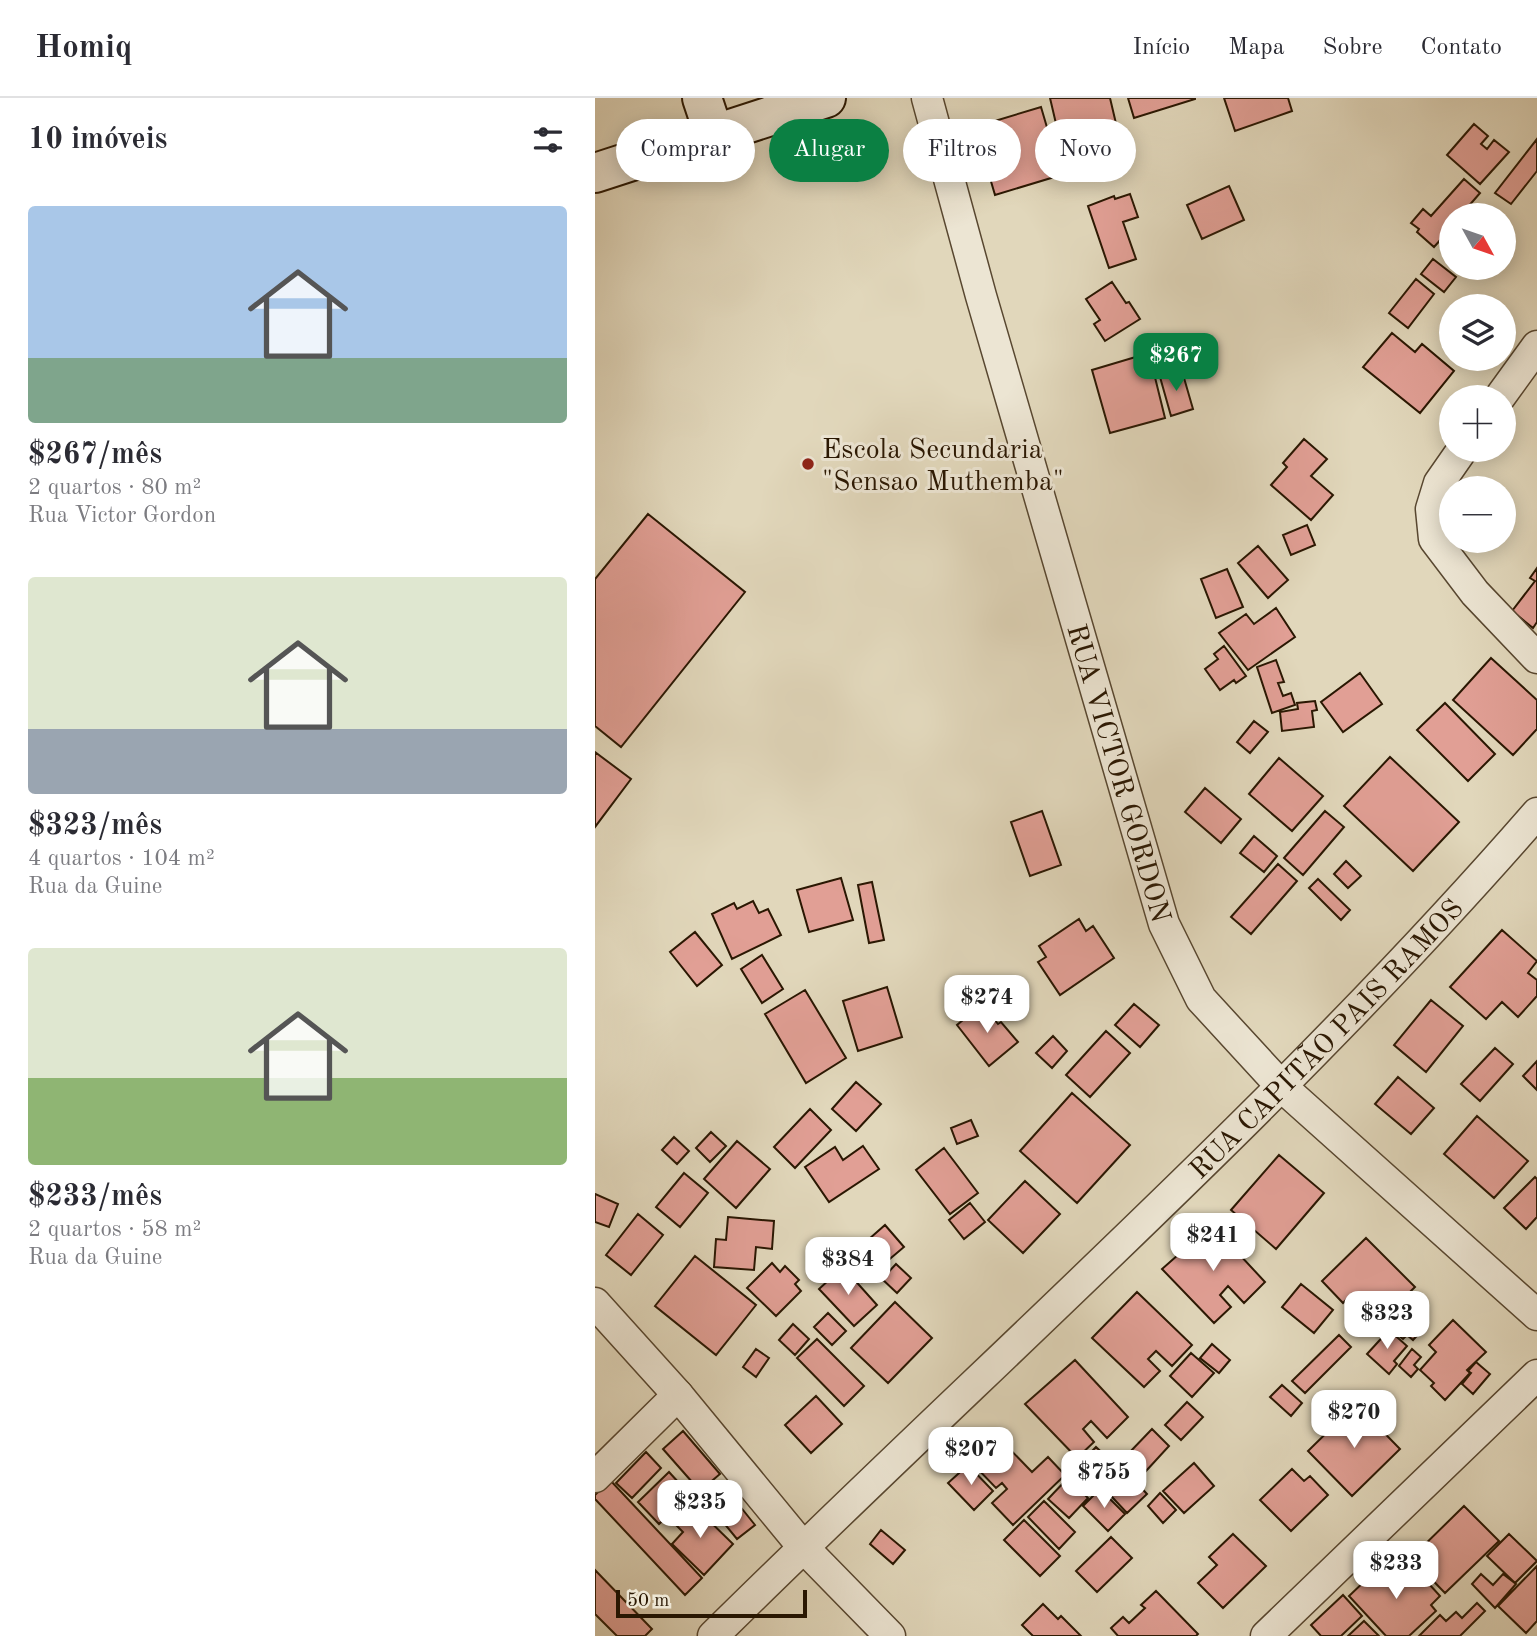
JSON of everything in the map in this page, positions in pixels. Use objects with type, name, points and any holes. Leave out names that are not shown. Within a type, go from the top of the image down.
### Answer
[{"type":"street","points":[[702,98],[709,119]]},
{"type":"street","points":[[743,119],[765,108],[826,98]]},
{"type":"street","name":"RUA VICTOR GORDON","points":[[927,98],[981,296],[1164,924],[1201,999],[1282,1086],[1537,1315]]},
{"type":"street","points":[[595,173],[616,166]]},
{"type":"street","points":[[1509,385],[1537,346]]},
{"type":"street","points":[[1454,462],[1439,483],[1431,509],[1434,539],[1475,593],[1537,658]]},
{"type":"street","name":"RUA CAPITÃO PAIS RAMOS","points":[[713,1636],[1282,1086],[1470,891],[1537,813]]},
{"type":"street","points":[[595,1303],[678,1395],[803,1547],[890,1636]]},
{"type":"street","points":[[1266,1636],[1537,1375]]},
{"type":"street","points":[[595,1477],[678,1395]]},
{"type":"building","points":[[1050,98],[1110,98],[1115,119],[1055,119]]},
{"type":"building","points":[[1128,98],[1195,98],[1195,99],[1134,118]]},
{"type":"building","points":[[1224,98],[1288,98],[1292,111],[1235,131]]},
{"type":"building","points":[[1041,107],[1045,119],[1035,119],[1035,182],[1038,182],[995,195],[991,182],[1021,182],[1021,119],[1001,119]]},
{"type":"building","points":[[1474,124],[1488,136],[1481,144],[1487,149],[1494,140],[1509,152],[1480,184],[1447,155]]},
{"type":"building","points":[[1537,139],[1537,171],[1512,203],[1495,193]]},
{"type":"building","points":[[1464,179],[1480,193],[1471,203],[1443,203]]},
{"type":"building","points":[[1229,186],[1244,220],[1202,239],[1187,205]]},
{"type":"building","points":[[1130,194],[1138,217],[1123,222],[1136,259],[1109,268],[1088,206],[1114,196],[1115,199]]},
{"type":"building","points":[[1439,207],[1439,241],[1434,247],[1411,223],[1423,209],[1431,216]]},
{"type":"building","points":[[1433,259],[1439,264],[1439,280],[1454,280],[1444,292],[1421,274]]},
{"type":"building","points":[[1416,279],[1434,294],[1408,328],[1389,313]]},
{"type":"building","points":[[1112,282],[1140,319],[1105,341],[1094,324],[1100,320],[1086,299]]},
{"type":"building","points":[[1392,333],[1415,352],[1422,344],[1439,358],[1439,371],[1454,371],[1443,385],[1439,385],[1439,390],[1420,413],[1363,367]]},
{"type":"building","points":[[1149,353],[1165,418],[1110,433],[1092,370]]},
{"type":"building","points":[[1182,371],[1193,409],[1171,416],[1160,377]]},
{"type":"building","points":[[1304,439],[1327,459],[1311,476],[1333,495],[1311,520],[1271,485],[1287,467],[1283,463]]},
{"type":"building","points":[[648,514],[745,592],[621,747],[595,726],[595,579]]},
{"type":"building","points":[[1307,525],[1315,545],[1291,555],[1283,535]]},
{"type":"building","points":[[1258,546],[1288,580],[1268,598],[1238,563]]},
{"type":"building","points":[[1537,568],[1537,622],[1533,628],[1512,611],[1535,581],[1530,578]]},
{"type":"building","points":[[1227,569],[1243,607],[1216,618],[1201,579]]},
{"type":"building","points":[[1276,608],[1295,637],[1248,670],[1219,633],[1246,614],[1254,624]]},
{"type":"building","points":[[1224,646],[1246,676],[1236,683],[1234,680],[1220,690],[1205,669],[1218,659],[1214,654]]},
{"type":"building","points":[[1491,658],[1537,700],[1537,729],[1513,755],[1453,700]]},
{"type":"building","points":[[1276,660],[1284,682],[1278,683],[1283,696],[1291,693],[1295,705],[1272,713],[1257,667]]},
{"type":"building","points":[[1360,673],[1382,704],[1343,732],[1321,702]]},
{"type":"building","points":[[1315,701],[1317,710],[1312,711],[1314,727],[1282,731],[1280,712],[1298,709],[1297,703]]},
{"type":"building","points":[[1445,703],[1495,754],[1468,781],[1417,730]]},
{"type":"building","points":[[1254,721],[1268,732],[1250,753],[1237,742]]},
{"type":"building","points":[[595,752],[631,779],[595,827]]},
{"type":"building","points":[[1390,757],[1459,822],[1413,871],[1344,806]]},
{"type":"building","points":[[1279,758],[1323,796],[1292,831],[1249,794]]},
{"type":"building","points":[[1205,788],[1241,819],[1221,843],[1185,812]]},
{"type":"building","points":[[1042,811],[1061,865],[1030,876],[1011,822]]},
{"type":"building","points":[[1325,811],[1344,827],[1303,875],[1284,858]]},
{"type":"building","points":[[1254,836],[1277,856],[1264,872],[1240,853]]},
{"type":"building","points":[[1346,861],[1361,876],[1348,888],[1334,874]]},
{"type":"building","points":[[1278,864],[1297,881],[1251,934],[1231,917]]},
{"type":"building","points":[[841,878],[853,920],[809,932],[797,890]]},
{"type":"building","points":[[1318,879],[1350,910],[1341,920],[1309,888]]},
{"type":"building","points":[[872,882],[884,940],[869,943],[858,885]]},
{"type":"building","points":[[753,901],[759,913],[768,909],[781,935],[732,959],[712,914],[734,903],[737,909]]},
{"type":"building","points":[[1079,919],[1086,931],[1093,926],[1114,958],[1060,995],[1038,962],[1046,957],[1039,946]]},
{"type":"building","points":[[1502,930],[1537,961],[1528,973],[1537,980],[1537,996],[1518,1017],[1502,1002],[1486,1019],[1450,987]]},
{"type":"building","points":[[695,932],[722,965],[697,986],[670,952]]},
{"type":"building","points":[[762,955],[783,989],[762,1003],[741,969]]},
{"type":"building","points":[[995,986],[1008,995],[997,1012],[984,1002]]},
{"type":"building","points":[[887,987],[902,1037],[858,1051],[843,1001]]},
{"type":"building","points":[[805,990],[846,1058],[806,1083],[765,1014]]},
{"type":"building","points":[[1431,1000],[1463,1026],[1426,1072],[1394,1045]]},
{"type":"building","points":[[982,1004],[998,1024],[1001,1022],[1018,1042],[989,1066],[957,1025]]},
{"type":"building","points":[[1134,1004],[1159,1025],[1140,1047],[1115,1025]]},
{"type":"building","points":[[1106,1031],[1130,1053],[1090,1097],[1066,1075]]},
{"type":"building","points":[[1053,1036],[1067,1051],[1052,1068],[1036,1053]]},
{"type":"building","points":[[1495,1048],[1513,1064],[1480,1101],[1461,1084]]},
{"type":"building","points":[[1537,1061],[1537,1090],[1523,1076]]},
{"type":"building","points":[[1398,1077],[1434,1108],[1411,1134],[1375,1104]]},
{"type":"building","points":[[856,1082],[881,1104],[856,1131],[832,1109]]},
{"type":"building","points":[[1072,1093],[1130,1145],[1077,1203],[1020,1151]]},
{"type":"building","points":[[810,1109],[831,1130],[795,1168],[774,1147]]},
{"type":"building","points":[[1477,1116],[1528,1161],[1494,1198],[1444,1154]]},
{"type":"building","points":[[971,1120],[978,1136],[957,1144],[951,1128]]},
{"type":"building","points":[[711,1132],[726,1146],[710,1162],[696,1148]]},
{"type":"building","points":[[674,1137],[689,1151],[677,1164],[662,1150]]},
{"type":"building","points":[[737,1141],[770,1169],[736,1208],[704,1179]]},
{"type":"building","points":[[863,1146],[879,1169],[829,1202],[805,1167],[835,1147],[843,1160]]},
{"type":"building","points":[[944,1148],[978,1193],[950,1214],[916,1170]]},
{"type":"building","points":[[1279,1155],[1324,1193],[1276,1249],[1231,1210]]},
{"type":"building","points":[[684,1173],[708,1193],[680,1227],[656,1207]]},
{"type":"building","points":[[1535,1177],[1537,1217],[1526,1229],[1504,1208]]},
{"type":"building","points":[[1025,1181],[1060,1214],[1023,1253],[988,1220]]},
{"type":"building","points":[[595,1194],[618,1204],[609,1227],[595,1222]]},
{"type":"building","points":[[970,1203],[985,1222],[964,1239],[949,1220]]},
{"type":"building","points":[[638,1214],[663,1235],[631,1275],[606,1255]]},
{"type":"building","points":[[728,1217],[774,1221],[772,1249],[756,1247],[754,1270],[714,1267],[716,1239],[726,1240]]},
{"type":"building","points":[[885,1225],[904,1247],[879,1268],[861,1246]]},
{"type":"building","points":[[1212,1225],[1265,1282],[1244,1303],[1228,1286],[1220,1295],[1231,1307],[1214,1323],[1162,1269]]},
{"type":"building","points":[[1366,1238],[1415,1287],[1370,1331],[1349,1309],[1358,1301],[1352,1294],[1343,1303],[1322,1281]]},
{"type":"building","points":[[858,1249],[876,1271],[862,1282],[844,1261]]},
{"type":"building","points":[[695,1256],[756,1305],[716,1355],[655,1306]]},
{"type":"building","points":[[772,1263],[780,1272],[785,1266],[799,1280],[795,1284],[801,1291],[776,1316],[747,1288]]},
{"type":"building","points":[[896,1264],[911,1278],[897,1293],[882,1279]]},
{"type":"building","points":[[843,1267],[877,1305],[854,1326],[819,1289]]},
{"type":"building","points":[[1301,1284],[1333,1310],[1314,1333],[1282,1307]]},
{"type":"building","points":[[1137,1292],[1192,1345],[1172,1366],[1156,1351],[1148,1359],[1160,1371],[1144,1387],[1092,1338]]},
{"type":"building","points":[[895,1302],[932,1338],[888,1383],[851,1348]]},
{"type":"building","points":[[828,1313],[846,1331],[832,1345],[814,1327]]},
{"type":"building","points":[[1405,1314],[1423,1329],[1413,1340],[1407,1335],[1403,1339],[1392,1330]]},
{"type":"building","points":[[1453,1320],[1486,1352],[1467,1370],[1470,1373],[1445,1400],[1431,1386],[1434,1383],[1420,1370],[1436,1352],[1429,1345]]},
{"type":"building","points":[[793,1324],[809,1339],[795,1355],[779,1340]]},
{"type":"building","points":[[1389,1330],[1407,1346],[1394,1361],[1397,1364],[1389,1374],[1367,1354]]},
{"type":"building","points":[[1339,1335],[1351,1347],[1305,1393],[1292,1381]]},
{"type":"building","points":[[817,1339],[864,1386],[844,1406],[797,1358]]},
{"type":"building","points":[[1212,1344],[1230,1360],[1219,1373],[1200,1358]]},
{"type":"building","points":[[756,1349],[769,1358],[756,1377],[743,1367]]},
{"type":"building","points":[[1412,1349],[1421,1357],[1414,1365],[1418,1369],[1411,1377],[1399,1366]]},
{"type":"building","points":[[1191,1353],[1214,1373],[1192,1397],[1170,1376]]},
{"type":"building","points":[[1075,1360],[1128,1417],[1107,1438],[1091,1421],[1083,1429],[1094,1442],[1077,1458],[1025,1404]]},
{"type":"building","points":[[1476,1362],[1490,1374],[1473,1394],[1462,1384]]},
{"type":"building","points":[[1282,1385],[1302,1403],[1291,1416],[1270,1397]]},
{"type":"building","points":[[816,1396],[842,1424],[811,1453],[785,1425]]},
{"type":"building","points":[[1187,1402],[1203,1417],[1181,1440],[1165,1425]]},
{"type":"building","points":[[1356,1404],[1400,1449],[1352,1496],[1308,1451]]},
{"type":"building","points":[[1152,1429],[1169,1446],[1146,1471],[1128,1454]]},
{"type":"building","points":[[683,1431],[720,1474],[700,1491],[663,1449]]},
{"type":"building","points":[[998,1437],[1032,1472],[1048,1457],[1065,1475],[1013,1525],[992,1503],[1007,1489],[1002,1483],[996,1488],[972,1463]]},
{"type":"building","points":[[1096,1447],[1110,1460],[1086,1485],[1072,1472]]},
{"type":"building","points":[[646,1452],[661,1468],[632,1498],[616,1483]]},
{"type":"building","points":[[1194,1463],[1214,1486],[1184,1513],[1163,1491]]},
{"type":"building","points":[[1119,1464],[1147,1494],[1127,1513],[1099,1483]]},
{"type":"building","points":[[968,1465],[993,1491],[974,1510],[948,1483]]},
{"type":"building","points":[[1292,1469],[1304,1481],[1310,1476],[1328,1495],[1291,1531],[1260,1500]]},
{"type":"building","points":[[669,1472],[690,1495],[659,1524],[638,1502]]},
{"type":"building","points":[[1068,1478],[1088,1498],[1069,1518],[1048,1499]]},
{"type":"building","points":[[610,1480],[702,1578],[685,1595],[595,1499],[595,1495]]},
{"type":"building","points":[[723,1485],[755,1525],[737,1539],[705,1500]]},
{"type":"building","points":[[1100,1489],[1125,1514],[1108,1531],[1083,1506]]},
{"type":"building","points":[[1160,1493],[1176,1510],[1163,1523],[1148,1506]]},
{"type":"building","points":[[1044,1501],[1075,1532],[1059,1549],[1028,1517]]},
{"type":"building","points":[[692,1504],[733,1544],[704,1575],[672,1544],[683,1532],[674,1523]]},
{"type":"building","points":[[1464,1506],[1499,1541],[1445,1593],[1411,1558]]},
{"type":"building","points":[[1024,1520],[1060,1556],[1040,1576],[1004,1540]]},
{"type":"building","points":[[881,1530],[905,1550],[893,1564],[870,1544]]},
{"type":"building","points":[[1233,1534],[1266,1566],[1223,1608],[1198,1583],[1217,1565],[1209,1557]]},
{"type":"building","points":[[1509,1534],[1537,1561],[1515,1583],[1487,1556]]},
{"type":"building","points":[[1111,1537],[1132,1558],[1097,1592],[1076,1571]]},
{"type":"building","points":[[1388,1559],[1409,1582],[1419,1573],[1440,1596],[1431,1605],[1436,1611],[1409,1636],[1386,1636],[1349,1596]]},
{"type":"building","points":[[1537,1566],[1537,1621],[1526,1633],[1498,1606]]},
{"type":"building","points":[[595,1570],[652,1629],[645,1636],[617,1636],[595,1614]]},
{"type":"building","points":[[1481,1574],[1493,1585],[1503,1574],[1516,1584],[1495,1608],[1472,1584]]},
{"type":"building","points":[[1156,1591],[1198,1634],[1196,1636],[1118,1636],[1111,1628],[1123,1617],[1129,1623],[1145,1608],[1141,1605]]},
{"type":"building","points":[[1343,1595],[1362,1616],[1341,1636],[1321,1636],[1311,1625]]},
{"type":"building","points":[[1477,1603],[1485,1611],[1460,1636],[1419,1636],[1440,1615],[1446,1621],[1456,1612],[1462,1618]]},
{"type":"building","points":[[1043,1604],[1058,1619],[1061,1616],[1081,1636],[1033,1636],[1022,1625]]},
{"type":"building","points":[[1364,1621],[1379,1636],[1348,1636]]},
{"type":"place","name":"Escola Secundaria \"Sensao Muthemba\"","points":[[808,464]]}]
